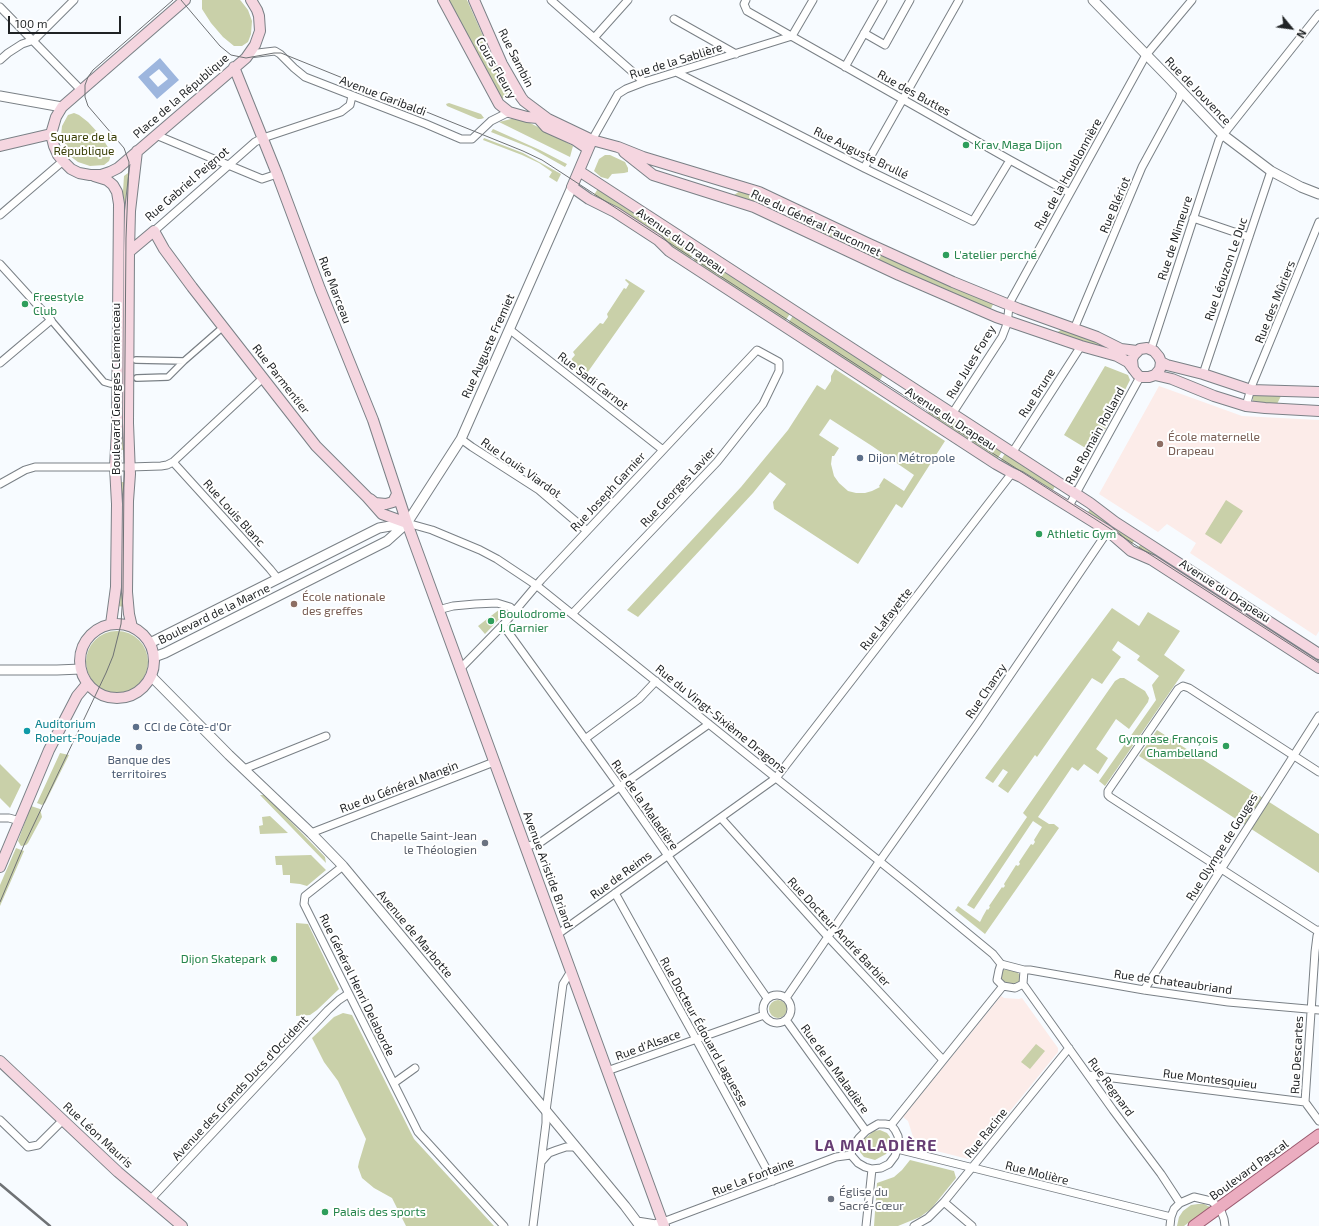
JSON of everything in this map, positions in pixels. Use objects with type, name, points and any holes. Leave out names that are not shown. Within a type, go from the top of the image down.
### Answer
[{"type":"main road","points":[[0,146],[51,134],[56,117],[62,106],[185,0]]},
{"type":"main road","name":"Cours Fleury","points":[[443,0],[499,104],[512,113],[543,119]]},
{"type":"main road","name":"Rue Sambin","points":[[474,0],[502,64],[524,101],[543,119],[546,127],[574,140],[590,144]]},
{"type":"main road","name":"Place de la République","points":[[51,134],[54,146],[62,161],[71,169],[79,173],[101,175],[118,168],[249,54],[255,45],[260,31],[259,16],[252,1]]},
{"type":"main road","name":"Rue Marceau","points":[[234,67],[277,174],[320,290],[374,420],[407,523]]},
{"type":"main road","points":[[512,113],[523,104],[524,101]]},
{"type":"main road","name":"Rue du Général Fauconnet","points":[[590,144],[618,147],[643,157],[759,192],[906,261],[1009,305],[1097,337],[1121,349],[1137,351],[1144,348],[1151,349]]},
{"type":"main road","name":"Rue Auguste Fremiet","points":[[572,187],[590,144]]},
{"type":"main road","name":"Rue du Général Fauconnet","points":[[618,147],[653,175],[754,207],[899,275],[1007,321],[1081,346],[1117,356],[1128,362],[1140,377]]},
{"type":"main road","name":"Boulevard Georges Clemenceau","points":[[132,627],[127,592],[130,467],[128,423],[129,252],[130,211],[137,151]]},
{"type":"main road","name":"Avenue du Drapeau","points":[[579,171],[1319,654]]},
{"type":"main road","name":"Boulevard Georges Clemenceau","points":[[90,175],[110,182],[115,188],[119,197],[117,429],[115,467],[117,504],[116,587],[111,624]]},
{"type":"main road","name":"Avenue du Drapeau","points":[[572,187],[589,199],[615,212],[658,240],[676,255],[1012,473],[1021,477],[1108,531],[1131,551],[1152,560],[1319,668]]},
{"type":"main road","name":"Rue Gabriel Peignot","points":[[129,252],[154,230]]},
{"type":"main road","name":"Rue Parmentier","points":[[154,230],[164,249],[192,287],[316,446],[382,514],[407,523]]},
{"type":"main road","points":[[1151,349],[1157,353],[1161,362],[1160,369],[1155,375]]},
{"type":"main road","points":[[1133,368],[1132,359],[1137,351]]},
{"type":"main road","points":[[1161,362],[1250,390],[1319,392]]},
{"type":"main road","points":[[1140,377],[1155,375],[1172,379],[1214,396],[1246,406],[1319,411]]},
{"type":"main road","points":[[367,497],[375,502],[386,504],[393,502],[397,494]]},
{"type":"main road","name":"Avenue Aristide Briand","points":[[407,523],[664,1224]]},
{"type":"main road","points":[[111,624],[121,624],[132,627],[144,635],[150,643],[154,657],[154,666],[151,676],[148,682],[138,692],[124,698],[103,696],[87,684],[80,669],[81,651],[86,640],[94,631],[100,628],[111,624]]},
{"type":"main road","points":[[0,868],[49,750],[77,696],[87,684]]},
{"type":"main road","name":"Rue Léon Mauris","points":[[0,1061],[62,1121],[150,1200],[182,1226]]},
{"type":"main road","name":"Boulevard Pascal","points":[[1194,1226],[1319,1135]]},
{"type":"street","points":[[0,60],[22,44],[34,40],[74,0]]},
{"type":"street","points":[[551,0],[644,82]]},
{"type":"street","points":[[594,38],[628,0]]},
{"type":"street","name":"Rue des Buttes","points":[[746,0],[744,4],[747,11],[1070,193]]},
{"type":"street","points":[[792,36],[813,0]]},
{"type":"street","points":[[845,67],[883,0]]},
{"type":"street","points":[[864,33],[885,45],[910,0]]},
{"type":"street","points":[[864,168],[959,0]]},
{"type":"street","name":"Rue de Jouvence","points":[[1093,0],[1222,134],[1271,171],[1319,194]]},
{"type":"street","name":"Rue de la Houblonnière","points":[[1009,305],[1146,55],[1192,0]]},
{"type":"street","points":[[0,7],[34,40],[81,90]]},
{"type":"street","name":"Rue de Mimeure","points":[[1151,349],[1222,134],[1318,18]]},
{"type":"street","points":[[674,19],[736,54]]},
{"type":"street","name":"Rue de la Sablière","points":[[590,144],[618,94],[626,89],[792,36]]},
{"type":"street","points":[[0,51],[8,53]]},
{"type":"street","name":"Avenue Garibaldi","points":[[249,54],[275,51],[305,77],[461,139],[472,139],[491,121],[512,113]]},
{"type":"street","name":"Rue Auguste Brullé","points":[[676,72],[864,168],[973,221],[1010,160]]},
{"type":"street","name":"Rue Blériot","points":[[1074,329],[1142,167],[1179,99],[1181,92]]},
{"type":"street","points":[[0,96],[62,106]]},
{"type":"street","name":"Rue Gabriel Peignot","points":[[154,230],[255,142],[341,112],[350,105],[352,96]]},
{"type":"street","points":[[156,135],[227,166],[262,179],[277,174]]},
{"type":"street","points":[[0,215],[62,161]]},
{"type":"street","name":"Rue Léouzon Le Duc","points":[[1203,374],[1271,171]]},
{"type":"street","name":"Rue Auguste Fremiet","points":[[407,523],[461,439],[572,187]]},
{"type":"street","points":[[1194,218],[1249,236]]},
{"type":"street","name":"Rue des Mûriers","points":[[1250,390],[1319,222]]},
{"type":"street","points":[[0,264],[51,320],[104,382],[111,384]]},
{"type":"street","points":[[1007,321],[1009,305]]},
{"type":"street","points":[[0,363],[51,320]]},
{"type":"street","name":"Rue Jules Forey","points":[[952,414],[1002,337],[1007,321]]},
{"type":"street","points":[[137,378],[168,377],[223,327]]},
{"type":"street","name":"Rue Sadi Carnot","points":[[509,330],[664,450]]},
{"type":"street","name":"Rue Brune","points":[[1012,453],[1081,346]]},
{"type":"street","name":"Rue Joseph Garnier","points":[[460,669],[503,625],[536,585],[757,350],[779,362]]},
{"type":"street","points":[[136,360],[184,361]]},
{"type":"street","name":"Rue Georges Lavier","points":[[572,614],[717,462],[763,404],[779,371],[779,362]]},
{"type":"street","name":"Rue Romain Rolland","points":[[1068,506],[1140,377]]},
{"type":"street","points":[[0,484],[25,470],[35,467],[161,466],[173,462],[263,378]]},
{"type":"street","points":[[1246,406],[1250,390]]},
{"type":"street","name":"Rue Louis Viardot","points":[[461,439],[539,490],[587,531]]},
{"type":"street","name":"Rue Louis Blanc","points":[[173,462],[278,579]]},
{"type":"street","name":"Rue Lafayette","points":[[776,778],[1012,473]]},
{"type":"street","name":"Rue du Vingt-Sixième Dragons","points":[[407,523],[432,530],[480,550],[497,559],[536,585],[993,954],[1001,964]]},
{"type":"street","name":"Boulevard de la Marne","points":[[150,643],[379,528],[407,523]]},
{"type":"street","name":"Boulevard de la Marne","points":[[154,657],[165,653],[387,541],[407,523]]},
{"type":"street","name":"Rue Chanzy","points":[[879,862],[977,724],[1108,531]]},
{"type":"street","name":"Boulevard de la Marne","points":[[278,579],[285,592]]},
{"type":"street","points":[[438,610],[453,606],[497,603],[510,607],[514,611]]},
{"type":"street","name":"Rue de la Maladière","points":[[503,625],[620,787],[767,998]]},
{"type":"street","points":[[0,670],[80,669]]},
{"type":"street","name":"Avenue de Marbotte","points":[[151,676],[343,866],[638,1224]]},
{"type":"street","points":[[585,739],[639,699],[656,681]]},
{"type":"street","points":[[1319,772],[1189,688],[1183,686],[1178,689],[1108,791],[1110,797],[1319,931]]},
{"type":"street","name":"Rue Olympe de Gouges","points":[[1144,990],[1319,716]]},
{"type":"street","points":[[525,847],[540,842],[709,724]]},
{"type":"street","points":[[244,769],[326,736]]},
{"type":"street","name":"Rue du Général Mangin","points":[[311,833],[494,762]]},
{"type":"street","name":"Rue de Reims","points":[[558,934],[776,778]]},
{"type":"street","points":[[0,818],[9,818],[20,821]]},
{"type":"street","name":"Rue Docteur André Barbier","points":[[721,818],[828,937],[943,1060]]},
{"type":"street","points":[[786,998],[879,862]]},
{"type":"street","name":"Rue Général Henri Delaborde","points":[[343,866],[305,896],[304,904],[418,1132],[504,1226]]},
{"type":"street","name":"Rue Docteur Édouard Laguesse","points":[[615,893],[696,1039],[772,1181]]},
{"type":"street","name":"Rue Descartes","points":[[1305,1102],[1310,1010],[1315,952],[1319,931]]},
{"type":"street","points":[[1001,964],[1024,970],[1023,984],[1015,988],[1003,986],[997,980],[998,970],[1001,964]]},
{"type":"street","name":"Rue de Chateaubriand","points":[[1024,970],[1228,1002],[1319,1010]]},
{"type":"street","points":[[533,1226],[542,1161],[546,1111],[564,984],[571,971]]},
{"type":"street","name":"Rue Regnard","points":[[1023,984],[1113,1110],[1161,1174],[1180,1203]]},
{"type":"street","points":[[891,1125],[1003,986]]},
{"type":"street","name":"Avenue des Grands Ducs d'Occident","points":[[150,1200],[328,1010],[348,994]]},
{"type":"street","points":[[776,994],[786,998],[792,1008],[790,1016],[786,1020],[779,1023],[770,1022],[764,1015],[763,1006],[767,998],[776,994]]},
{"type":"street","name":"Rue d'Alsace","points":[[608,1071],[764,1015]]},
{"type":"street","name":"Rue de la Maladière","points":[[786,1020],[866,1131]]},
{"type":"street","name":"Rue Racine","points":[[914,1226],[928,1218],[944,1202],[1069,1048]]},
{"type":"street","points":[[394,1084],[414,1068]]},
{"type":"street","name":"Rue Montesquieu","points":[[1089,1075],[1305,1102]]},
{"type":"street","points":[[1305,1102],[1319,1121]]},
{"type":"street","points":[[0,1120],[28,1147],[38,1145],[62,1121]]},
{"type":"street","points":[[878,1124],[891,1125],[898,1136],[895,1156],[889,1164],[881,1168],[872,1169],[858,1163],[851,1155],[853,1146],[859,1138],[866,1131],[878,1124]]},
{"type":"street","points":[[542,1161],[549,1153],[566,1147],[576,1147]]},
{"type":"street","name":"Rue Molière","points":[[897,1149],[1171,1217]]},
{"type":"street","name":"Rue La Fontaine","points":[[664,1224],[836,1157],[851,1155]]},
{"type":"street","points":[[866,1226],[872,1169]]},
{"type":"street","points":[[1170,1226],[1174,1209],[1180,1203],[1188,1199],[1198,1197],[1211,1201],[1220,1208],[1225,1226]]},
{"type":"street","points":[[944,1202],[972,1226]]},
{"type":"street","points":[[638,1224],[664,1224]]},
{"type":"shaded area","points":[[1159,386],[1242,416],[1319,420],[1319,631],[1316,636],[1190,553],[1196,543],[1167,524],[1158,532],[1099,494]]},
{"type":"shaded area","points":[[1001,996],[1004,998],[1022,998],[1058,1048],[1058,1052],[972,1158],[968,1159],[913,1145],[914,1140],[908,1121],[903,1117]]},
{"type":"green space","points":[[202,0],[240,0],[248,10],[252,21],[251,34],[248,42],[242,46],[234,46],[223,37],[202,9]]},
{"type":"green space","points":[[448,0],[467,0],[508,92],[504,98],[501,98]]},
{"type":"green space","points":[[449,103],[481,114],[484,118],[478,119],[447,106],[446,104]]},
{"type":"green space","name":"Square de la République","points":[[74,113],[88,122],[101,136],[111,152],[109,161],[104,165],[90,166],[78,162],[70,156],[64,147],[61,136],[62,126],[68,115]]},
{"type":"green space","points":[[515,118],[526,121],[573,146],[570,157],[499,122]]},
{"type":"green space","points":[[493,129],[567,164],[565,167],[531,148],[491,132]]},
{"type":"green space","points":[[484,138],[523,153],[561,174],[557,182],[549,177],[552,172],[539,163],[483,140]]},
{"type":"green space","points":[[605,155],[610,155],[625,162],[628,172],[612,174],[608,179],[601,177],[594,171],[599,159]]},
{"type":"green space","points":[[132,170],[128,450],[117,450],[122,207],[124,176]]},
{"type":"green space","points":[[599,187],[696,250],[689,261],[592,198]]},
{"type":"green space","points":[[743,189],[775,202],[762,208],[731,197]]},
{"type":"green space","points":[[794,212],[994,302],[990,311],[790,220]]},
{"type":"green space","points":[[699,252],[791,312],[784,323],[692,263]]},
{"type":"green space","points":[[626,279],[645,291],[585,376],[566,362],[569,362],[575,355],[573,352],[600,323],[603,324],[608,317],[607,314],[624,288],[626,289],[629,284],[625,280]]},
{"type":"green space","points":[[794,314],[884,373],[878,383],[787,325]]},
{"type":"green space","points":[[1064,328],[1124,353],[1053,335]]},
{"type":"green space","points":[[1105,366],[1128,375],[1130,380],[1105,430],[1092,452],[1064,435]]},
{"type":"green space","points":[[835,369],[945,441],[902,508],[896,504],[858,564],[774,509],[773,502],[786,484],[770,472],[753,493],[638,617],[627,610],[741,487],[788,430],[817,385],[825,390],[831,381],[831,376]],"holes":[[[830,419],[914,475],[904,491],[884,478],[879,486],[880,487],[872,491],[865,493],[848,491],[834,476],[831,464],[832,456],[834,456],[839,448],[819,435]]]},
{"type":"green space","points":[[1253,396],[1281,396],[1276,406],[1253,402]]},
{"type":"green space","points":[[933,405],[1003,450],[996,461],[926,415]]},
{"type":"green space","points":[[1006,452],[1055,486],[1052,492],[999,463]]},
{"type":"green space","points":[[117,482],[128,482],[127,607],[116,606]]},
{"type":"green space","points":[[1226,500],[1243,511],[1221,544],[1205,534]]},
{"type":"green space","points":[[1091,507],[1136,538],[1130,547],[1087,514]]},
{"type":"green space","points":[[1142,542],[1319,657],[1319,665],[1136,551]]},
{"type":"green space","points":[[1112,608],[1139,626],[1148,612],[1180,631],[1164,655],[1185,670],[1105,786],[1099,781],[1156,700],[1152,685],[1159,676],[1137,660],[1140,656],[1118,641],[1112,650],[1121,657],[1102,684],[1092,678],[1037,757],[1035,755],[1008,793],[998,786],[1008,772],[1003,769],[993,783],[985,778]]},
{"type":"green space","name":"Boulodrome J. Garnier","points":[[500,609],[504,614],[485,634],[478,626]]},
{"type":"green space","points":[[111,631],[123,631],[139,640],[146,650],[148,662],[146,674],[139,684],[123,693],[111,693],[100,688],[91,679],[86,668],[86,656],[91,645],[100,636]]},
{"type":"green space","points":[[1120,678],[1124,678],[1145,691],[1149,698],[1148,702],[1129,729],[1116,719],[1096,749],[1108,758],[1098,774],[1084,764],[1078,771],[1072,767],[1038,817],[1049,824],[1054,824],[1059,828],[985,934],[955,910],[958,906],[980,922],[1002,887],[1003,888],[1005,886],[1004,884],[1016,865],[1018,866],[1020,864],[1019,862],[1031,844],[1033,845],[1035,842],[1034,840],[1042,827],[1033,821],[974,909],[967,905],[1027,817],[1023,813],[1115,681]]},
{"type":"green space","points":[[1157,730],[1319,834],[1319,873],[1139,756]]},
{"type":"green space","points":[[60,753],[69,755],[45,803],[42,805],[37,803]]},
{"type":"green space","points":[[0,764],[21,785],[10,808],[0,798]]},
{"type":"green space","points":[[260,795],[265,795],[325,857],[326,863]]},
{"type":"green space","points":[[31,806],[40,809],[42,817],[28,843],[21,846],[18,841]]},
{"type":"green space","points":[[270,816],[288,833],[260,834],[259,826],[263,825],[262,817]]},
{"type":"green space","points":[[16,848],[24,851],[0,906],[0,885]]},
{"type":"green space","points":[[311,855],[326,870],[307,886],[290,883],[290,875],[283,875],[282,865],[276,865],[275,856]]},
{"type":"green space","points":[[296,923],[308,924],[339,989],[310,1015],[296,1016]]},
{"type":"green space","points":[[1010,969],[1016,971],[1022,977],[1021,981],[1017,984],[1004,983],[999,977],[1003,970]]},
{"type":"green space","points":[[778,1000],[784,1003],[787,1009],[784,1015],[778,1018],[772,1015],[769,1009],[772,1003]]},
{"type":"green space","points":[[343,1013],[352,1015],[414,1139],[494,1226],[406,1226],[392,1198],[374,1188],[362,1178],[358,1167],[366,1139],[338,1081],[324,1062],[312,1038],[334,1017]]},
{"type":"green space","points":[[1036,1044],[1045,1051],[1030,1069],[1021,1062]]},
{"type":"green space","points":[[880,1130],[887,1133],[890,1137],[890,1147],[886,1154],[875,1160],[864,1157],[860,1152],[862,1141],[874,1131]]},
{"type":"green space","points":[[910,1160],[954,1171],[956,1178],[931,1209],[920,1217],[898,1226],[874,1226],[877,1183],[894,1177]]},
{"type":"green space","points":[[1204,1204],[1210,1207],[1184,1226],[1177,1226],[1179,1217],[1183,1211],[1191,1205]]},
{"type":"water","points":[[160,58],[179,80],[157,99],[138,77]],"holes":[[[159,69],[168,79],[158,87],[149,77]]]},
{"type":"tram line","points":[[0,902],[24,845],[106,673],[113,656],[121,624],[123,592],[126,238],[129,162],[124,148],[88,106],[85,97],[85,85],[93,70],[173,0]]},
{"type":"tram line","points":[[181,0],[220,46],[231,55],[246,58],[281,53],[542,160],[983,447],[1319,663]]},
{"type":"railway","points":[[0,1184],[50,1226]]},
{"type":"place","name":"Krav Maga Dijon","points":[[966,145]]},
{"type":"place","name":"L'atelier perché","points":[[946,255]]},
{"type":"place","name":"Freestyle Club","points":[[25,304]]},
{"type":"place","name":"École maternelle Drapeau","points":[[1160,444]]},
{"type":"place","name":"Dijon Métropole","points":[[860,458]]},
{"type":"place","name":"Athletic Gym","points":[[1039,534]]},
{"type":"place","name":"École nationale des greffes","points":[[294,604]]},
{"type":"place","name":"Boulodrome J. Garnier","points":[[491,621]]},
{"type":"place","name":"CCI de Côte-d'Or","points":[[136,727]]},
{"type":"place","name":"Auditorium Robert-Poujade","points":[[27,731]]},
{"type":"place","name":"Gymnase François Chambelland","points":[[1226,746]]},
{"type":"place","name":"Banque des territoires","points":[[139,747]]},
{"type":"place","name":"Chapelle Saint-Jean le Théologien","points":[[485,843]]},
{"type":"place","name":"Dijon Skatepark","points":[[274,959]]},
{"type":"place","name":"Église du Sacré-Cœur","points":[[831,1199]]},
{"type":"place","name":"Palais des sports","points":[[325,1212]]},
{"type":"district","name":"LA MALADIÈRE","points":[[876,1146]]}]
